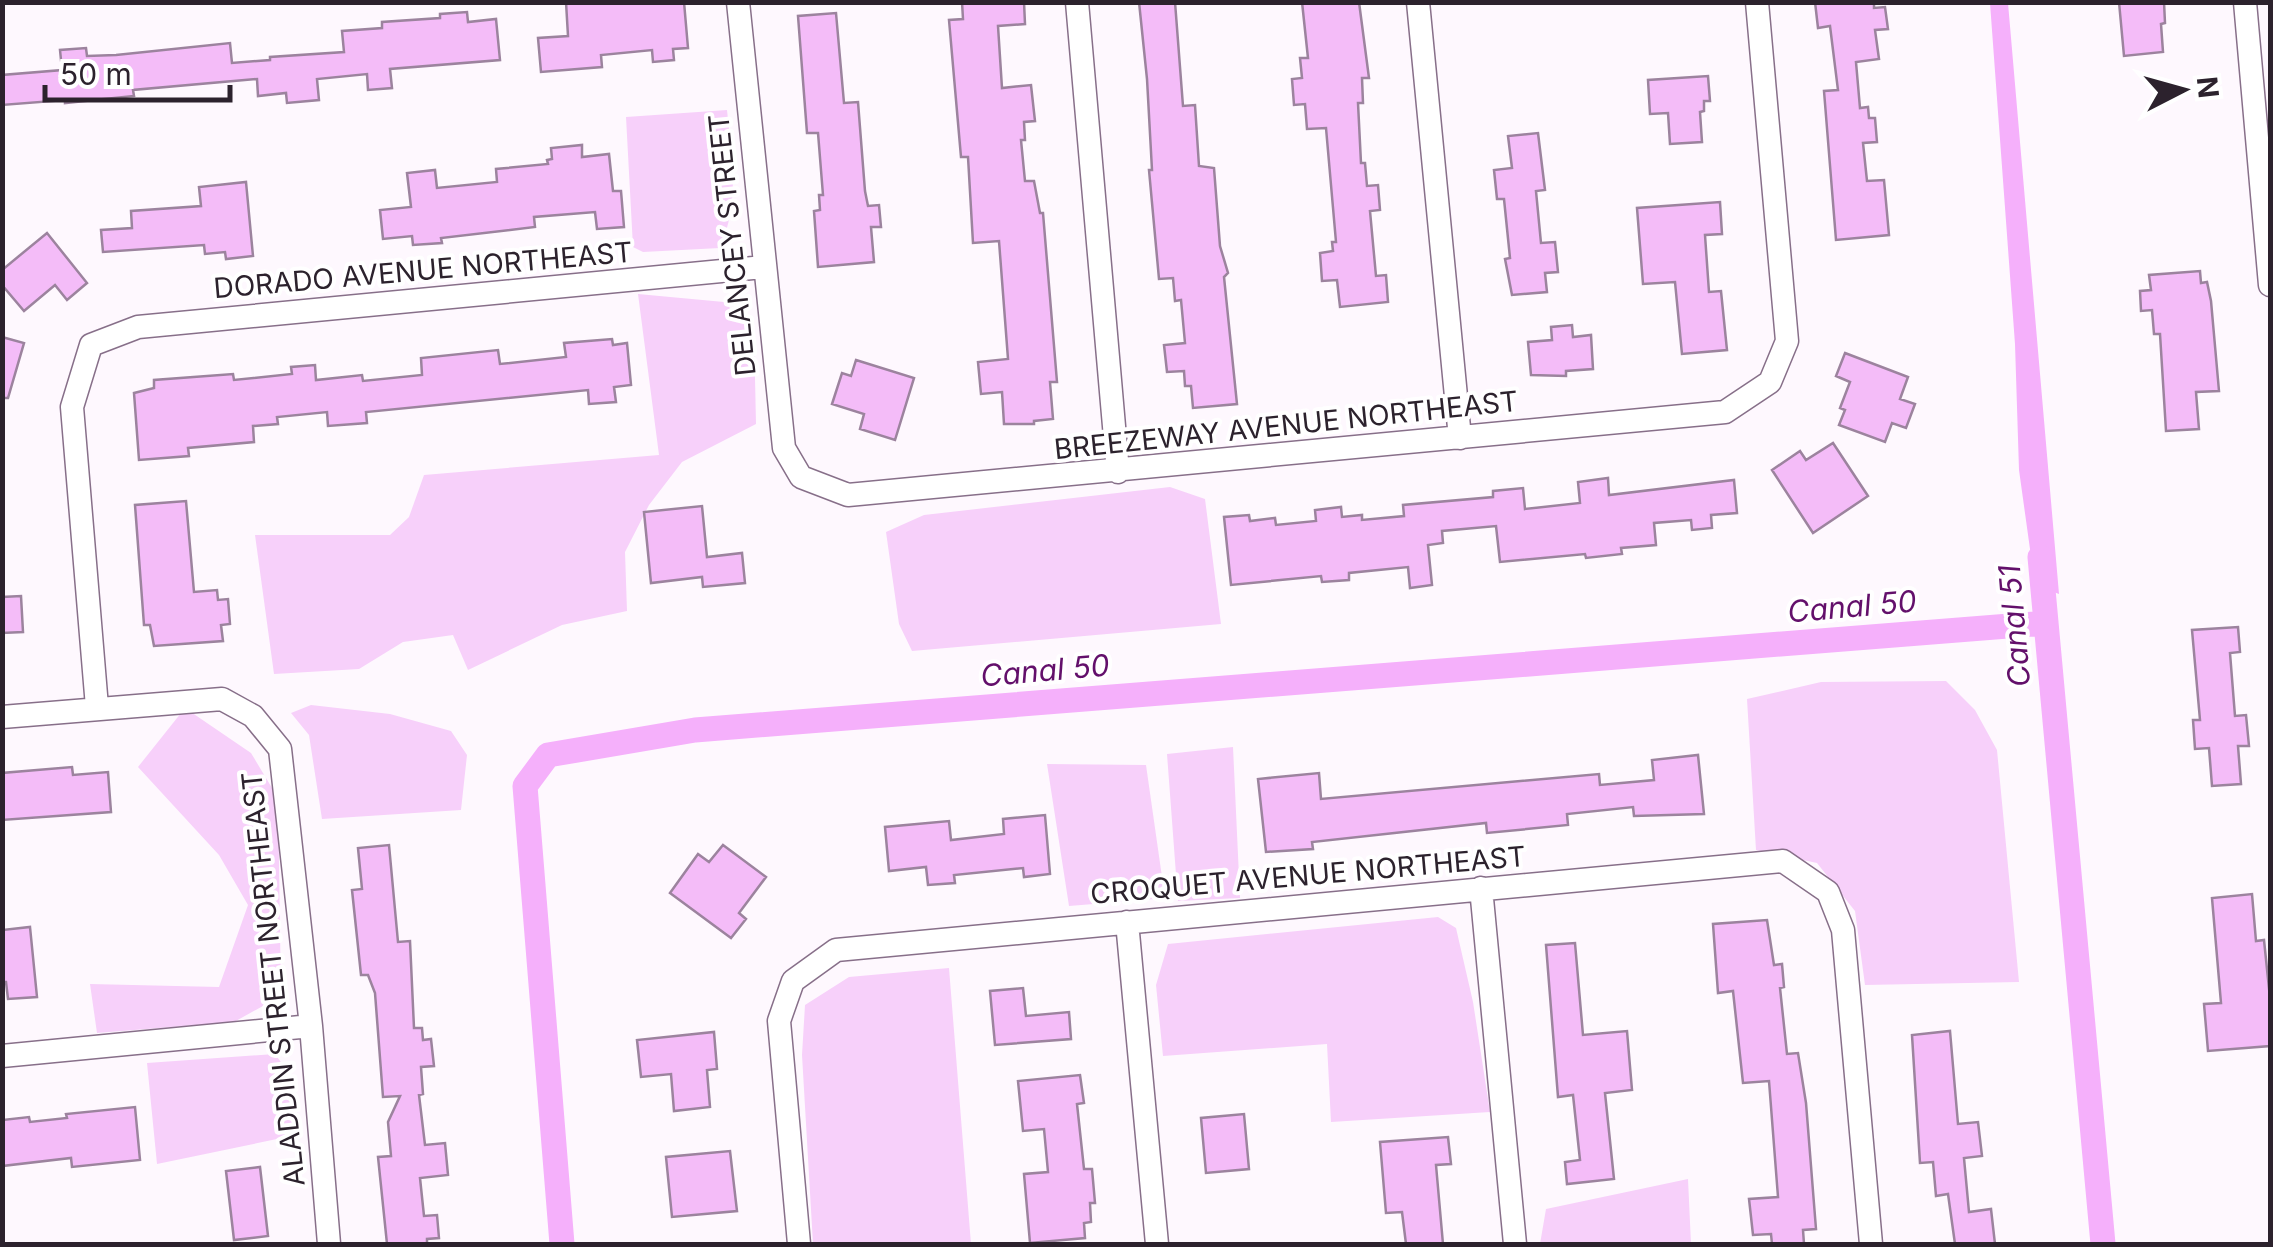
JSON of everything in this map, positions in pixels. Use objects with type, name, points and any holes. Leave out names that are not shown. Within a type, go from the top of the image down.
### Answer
[{"type":"street","name":"DELANCEY STREET","points":[[738,2],[784,448],[802,477]]},
{"type":"street","points":[[1077,2],[1118,472]]},
{"type":"street","points":[[1418,2],[1460,438]]},
{"type":"street","name":"BREEZEWAY AVENUE NORTHEAST","points":[[802,477],[848,495],[1725,412],[1770,382],[1787,341],[1757,2]]},
{"type":"street","points":[[2245,2],[2264,133],[2270,286]]},
{"type":"street","name":"DORADO AVENUE NORTHEAST","points":[[97,708],[72,407],[90,345],[138,327],[764,267]]},
{"type":"street","name":"ALADDIN STREET NORTHEAST","points":[[97,708],[222,700],[253,716],[280,749],[311,1026],[329,1244]]},
{"type":"street","points":[[2,717],[97,708]]},
{"type":"street","name":"CROQUET AVENUE NORTHEAST","points":[[799,1244],[780,1021],[793,981],[836,950],[1783,861],[1828,892],[1843,930],[1870,1244]]},
{"type":"street","points":[[1482,888],[1515,1244]]},
{"type":"street","points":[[1128,922],[1157,1244]]},
{"type":"street","points":[[2,1056],[311,1026]]},
{"type":"shaded area","points":[[1990,3],[2008,3],[2059,594],[2035,585],[2019,470],[2015,344]]},
{"type":"shaded area","points":[[727,110],[732,197],[720,248],[643,252],[633,247],[626,117]]},
{"type":"shaded area","points":[[638,294],[724,302],[754,332],[756,424],[682,462],[649,505],[625,552],[627,611],[562,625],[468,670],[453,635],[403,642],[359,669],[274,674],[255,535],[390,535],[409,517],[424,475],[659,455]]},
{"type":"shaded area","points":[[1170,487],[1205,499],[1221,624],[912,651],[899,624],[886,532],[924,515]]},
{"type":"shaded area","points":[[1946,681],[1975,710],[1997,750],[2019,982],[1865,985],[1855,911],[1817,863],[1756,850],[1747,699],[1821,682]]},
{"type":"shaded area","points":[[311,705],[390,714],[451,731],[467,755],[461,810],[322,819],[309,735],[291,713]]},
{"type":"shaded area","points":[[185,708],[251,753],[278,798],[281,996],[234,1022],[97,1033],[90,984],[219,987],[248,905],[219,855],[138,767]]},
{"type":"shaded area","points":[[1233,747],[1240,898],[1178,901],[1167,754]]},
{"type":"shaded area","points":[[1047,764],[1146,765],[1163,884],[1155,899],[1069,906]]},
{"type":"shaded area","points":[[1438,917],[1456,928],[1473,1002],[1490,1112],[1331,1122],[1327,1044],[1163,1056],[1156,985],[1168,944]]},
{"type":"shaded area","points":[[949,968],[971,1244],[813,1244],[802,1055],[805,1005],[849,977]]},
{"type":"shaded area","points":[[275,1054],[291,1076],[301,1134],[157,1164],[147,1063]]},
{"type":"shaded area","points":[[1688,1179],[1691,1244],[1540,1244],[1546,1209]]},
{"type":"building","points":[[566,2],[684,2],[688,48],[673,49],[674,60],[653,62],[652,50],[601,55],[602,67],[541,72],[538,38],[568,36]]},
{"type":"building","points":[[962,2],[1024,2],[1025,24],[998,26],[1002,88],[1031,85],[1035,121],[1024,122],[1025,140],[1021,140],[1025,181],[1034,181],[1043,213],[1057,382],[1050,382],[1053,419],[1034,424],[1004,424],[1002,392],[981,394],[978,362],[1008,359],[999,241],[973,243],[968,157],[961,157],[949,20],[963,19]]},
{"type":"building","points":[[1139,2],[1175,2],[1183,106],[1195,105],[1199,166],[1214,168],[1220,246],[1228,273],[1224,277],[1237,404],[1193,408],[1191,386],[1185,386],[1184,371],[1167,372],[1164,345],[1185,343],[1181,300],[1175,301],[1173,278],[1159,279]]},
{"type":"building","points":[[1302,2],[1359,2],[1369,78],[1362,78],[1363,103],[1358,103],[1361,163],[1365,163],[1367,186],[1378,185],[1380,210],[1370,211],[1376,276],[1386,275],[1388,302],[1340,307],[1337,280],[1322,281],[1320,253],[1333,251],[1332,242],[1336,242],[1326,128],[1307,129],[1305,104],[1294,105],[1292,79],[1302,78],[1300,58],[1308,58]]},
{"type":"building","points":[[1815,2],[1874,2],[1874,8],[1885,7],[1888,29],[1875,30],[1879,59],[1856,62],[1860,108],[1868,107],[1869,118],[1875,118],[1877,142],[1863,143],[1867,181],[1884,180],[1889,235],[1836,240],[1824,91],[1838,90],[1830,26],[1818,28]]},
{"type":"building","points":[[2119,2],[2164,2],[2163,52],[2124,56]]},
{"type":"building","points":[[467,12],[468,22],[496,19],[500,60],[390,69],[392,88],[368,90],[367,74],[317,79],[319,100],[287,103],[286,93],[258,96],[257,79],[133,90],[134,96],[2,105],[2,75],[62,70],[60,50],[86,48],[87,56],[116,55],[230,43],[232,63],[270,60],[344,52],[342,31],[382,28],[382,22]]},
{"type":"building","points":[[836,13],[844,103],[858,102],[865,191],[868,206],[879,205],[881,227],[871,227],[874,262],[818,267],[814,211],[820,210],[819,195],[823,195],[818,133],[807,133],[798,16]]},
{"type":"building","points":[[1708,76],[1710,101],[1704,101],[1704,111],[1700,112],[1702,142],[1670,144],[1668,113],[1650,114],[1648,80]]},
{"type":"building","points":[[1538,133],[1545,190],[1536,191],[1541,243],[1555,242],[1558,272],[1545,273],[1547,292],[1512,295],[1505,259],[1510,258],[1504,199],[1497,199],[1494,170],[1512,168],[1508,136]]},
{"type":"building","points":[[582,145],[582,157],[609,154],[613,191],[621,191],[624,227],[597,229],[595,212],[534,217],[535,227],[441,238],[442,243],[413,245],[412,236],[383,239],[380,210],[411,207],[407,173],[435,170],[437,188],[497,182],[496,169],[548,164],[547,160],[552,159],[551,148]]},
{"type":"building","points":[[246,182],[253,256],[226,259],[225,252],[205,254],[204,245],[103,252],[101,230],[132,228],[131,211],[201,206],[199,187]]},
{"type":"building","points":[[1720,202],[1722,234],[1705,235],[1709,292],[1721,291],[1727,350],[1682,354],[1675,282],[1643,284],[1637,208]]},
{"type":"building","points":[[47,233],[87,283],[67,300],[55,285],[24,311],[2,285],[2,270]]},
{"type":"building","points":[[2200,271],[2201,283],[2207,282],[2211,301],[2219,391],[2196,392],[2199,429],[2166,431],[2160,334],[2154,334],[2152,310],[2141,311],[2140,291],[2151,290],[2149,275]]},
{"type":"building","points":[[1572,325],[1573,337],[1591,335],[1593,369],[1566,371],[1566,376],[1531,375],[1528,342],[1552,340],[1551,327]]},
{"type":"building","points":[[2,337],[24,343],[8,398],[2,398]]},
{"type":"building","points":[[612,339],[613,345],[627,343],[631,385],[614,387],[616,402],[589,404],[588,390],[366,412],[367,423],[328,426],[327,412],[277,417],[278,424],[253,426],[254,442],[188,448],[189,456],[139,460],[134,393],[154,388],[154,380],[233,374],[234,380],[292,374],[291,367],[315,365],[316,380],[362,375],[363,381],[422,375],[421,358],[498,350],[500,364],[566,357],[564,343]]},
{"type":"building","points":[[1845,353],[1908,377],[1900,399],[1915,404],[1906,428],[1892,423],[1885,442],[1839,425],[1845,410],[1840,408],[1850,382],[1836,376]]},
{"type":"building","points":[[856,360],[914,378],[895,440],[860,429],[864,414],[832,404],[842,373],[851,376]]},
{"type":"building","points":[[1833,443],[1868,496],[1813,533],[1772,470],[1800,451],[1806,460]]},
{"type":"building","points":[[1608,478],[1609,495],[1734,480],[1737,513],[1711,515],[1712,528],[1692,530],[1691,520],[1654,523],[1656,545],[1621,548],[1622,554],[1586,558],[1585,554],[1500,562],[1496,526],[1442,531],[1443,543],[1428,545],[1432,585],[1410,588],[1408,567],[1349,573],[1349,580],[1322,582],[1321,576],[1231,585],[1224,517],[1249,515],[1250,521],[1275,518],[1276,525],[1316,521],[1315,510],[1341,507],[1342,517],[1362,515],[1362,520],[1404,516],[1403,505],[1493,497],[1493,491],[1523,488],[1525,509],[1580,503],[1578,482]]},
{"type":"building","points":[[186,501],[194,592],[217,590],[218,600],[228,599],[230,624],[221,625],[223,641],[154,646],[150,625],[144,625],[135,505]]},
{"type":"building","points":[[702,506],[707,557],[742,553],[745,583],[703,587],[702,577],[651,583],[644,512]]},
{"type":"building","points":[[21,596],[23,632],[2,633],[2,597]]},
{"type":"building","points":[[2238,627],[2240,652],[2230,653],[2235,716],[2246,715],[2249,746],[2238,746],[2241,784],[2212,786],[2209,748],[2195,749],[2193,720],[2200,720],[2192,630]]},
{"type":"building","points":[[1698,755],[1704,814],[1634,816],[1633,807],[1567,814],[1568,825],[1487,833],[1486,823],[1312,842],[1313,849],[1266,852],[1258,779],[1319,773],[1321,799],[1599,774],[1600,785],[1654,780],[1652,760]]},
{"type":"building","points":[[72,767],[73,775],[108,772],[111,812],[2,820],[2,773]]},
{"type":"building","points":[[1045,815],[1050,874],[1024,877],[1023,868],[954,875],[955,883],[928,885],[926,867],[889,871],[885,827],[949,821],[951,840],[1004,834],[1003,819]]},
{"type":"building","points":[[389,845],[398,942],[410,941],[414,1028],[422,1028],[423,1040],[431,1039],[434,1066],[421,1067],[423,1094],[419,1095],[425,1145],[445,1143],[448,1175],[420,1178],[424,1216],[437,1215],[439,1238],[427,1239],[427,1244],[387,1244],[378,1157],[391,1156],[388,1122],[400,1096],[383,1097],[375,993],[368,975],[361,975],[352,890],[362,889],[358,848]]},
{"type":"building","points":[[723,845],[766,877],[739,913],[746,919],[731,938],[670,893],[698,854],[709,862]]},
{"type":"building","points":[[2252,894],[2256,941],[2264,940],[2270,1046],[2208,1051],[2204,1004],[2221,1003],[2212,898]]},
{"type":"building","points":[[1767,920],[1774,965],[1782,964],[1784,987],[1780,988],[1787,1054],[1798,1053],[1806,1103],[1816,1229],[1803,1230],[1804,1244],[1772,1244],[1771,1234],[1753,1235],[1749,1199],[1778,1197],[1769,1081],[1743,1083],[1733,991],[1718,993],[1713,924]]},
{"type":"building","points":[[30,927],[37,997],[8,999],[6,982],[2,982],[2,930]]},
{"type":"building","points":[[1575,943],[1583,1035],[1627,1031],[1632,1090],[1605,1093],[1614,1179],[1567,1184],[1565,1162],[1580,1160],[1573,1095],[1558,1097],[1546,945]]},
{"type":"building","points":[[1023,988],[1026,1016],[1069,1012],[1071,1039],[995,1045],[990,991]]},
{"type":"building","points":[[1950,1031],[1958,1124],[1978,1122],[1982,1156],[1964,1158],[1969,1212],[1991,1209],[1995,1244],[1955,1244],[1948,1194],[1936,1196],[1933,1162],[1920,1163],[1912,1035]]},
{"type":"building","points":[[714,1032],[717,1069],[707,1070],[710,1107],[674,1111],[671,1074],[641,1077],[637,1040]]},
{"type":"building","points":[[1080,1075],[1084,1103],[1077,1104],[1084,1169],[1092,1169],[1095,1203],[1090,1203],[1091,1222],[1084,1223],[1085,1238],[1030,1243],[1024,1174],[1048,1172],[1044,1129],[1023,1131],[1018,1081]]},
{"type":"building","points":[[135,1107],[140,1160],[72,1167],[71,1158],[2,1166],[2,1120],[29,1117],[30,1122]]},
{"type":"building","points":[[1244,1114],[1249,1169],[1206,1173],[1201,1118]]},
{"type":"building","points":[[1448,1137],[1451,1164],[1436,1165],[1443,1244],[1406,1244],[1402,1212],[1386,1213],[1380,1142]]},
{"type":"building","points":[[730,1151],[737,1211],[672,1217],[666,1157]]},
{"type":"building","points":[[260,1167],[268,1236],[234,1240],[226,1171]]},
{"type":"waterway","name":"Canal 51","points":[[2040,557],[2103,1244]]},
{"type":"waterway","name":"Canal 50","points":[[562,1244],[525,786],[548,755],[695,730],[2046,623]]}]
